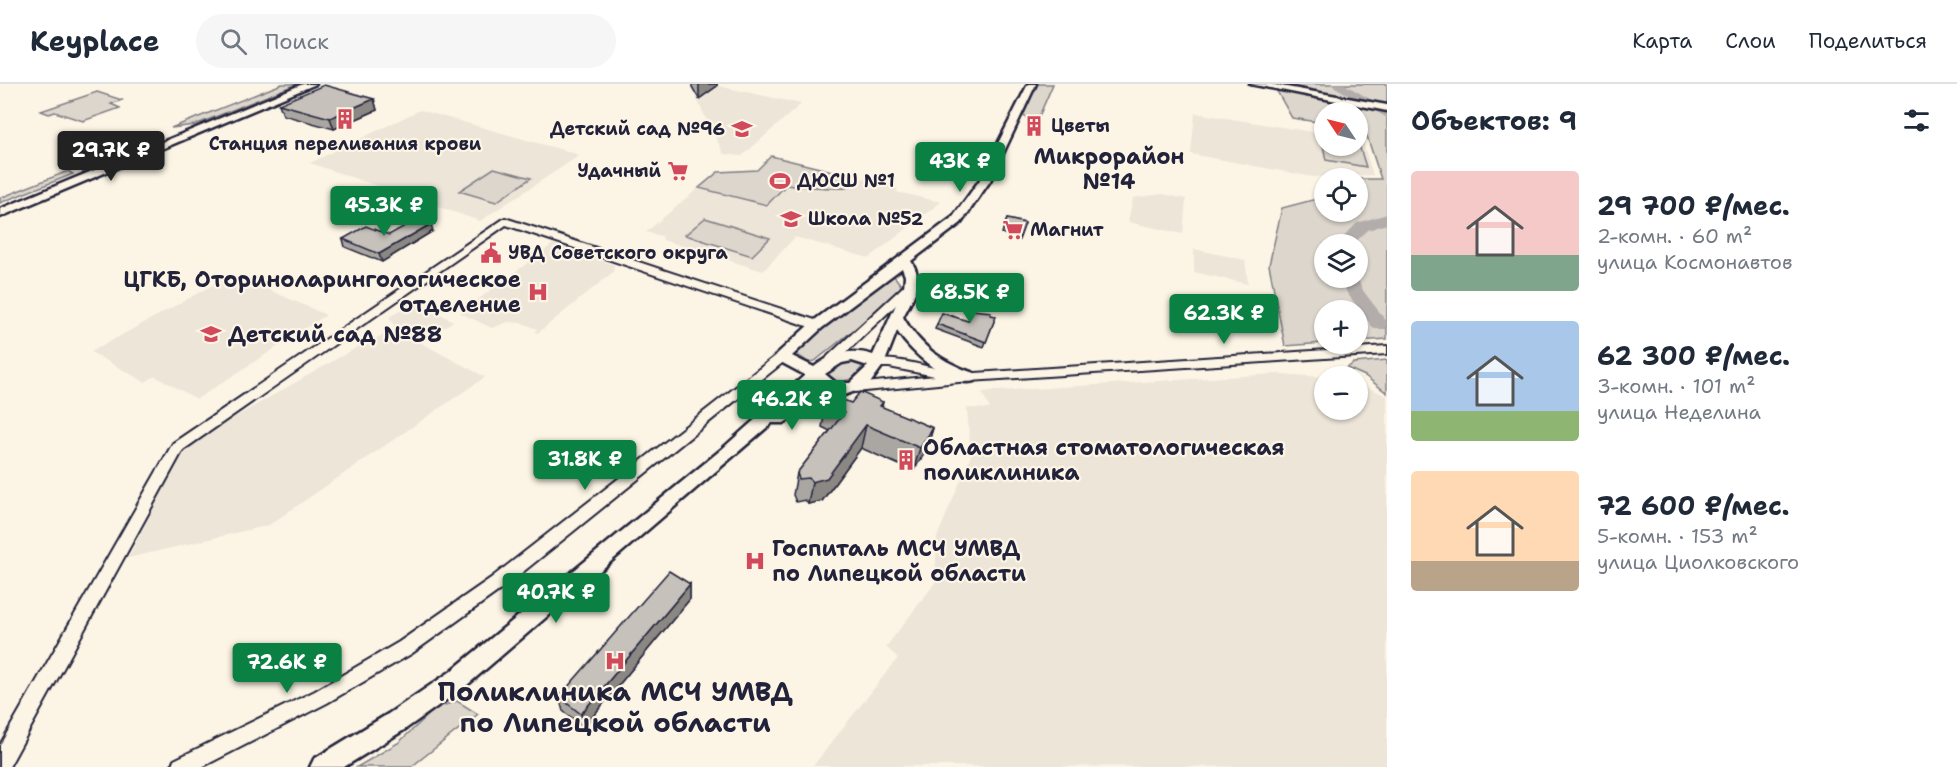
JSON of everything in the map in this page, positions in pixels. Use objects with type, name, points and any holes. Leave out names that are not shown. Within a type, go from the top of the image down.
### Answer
[{"type":"main road","points":[[0,213],[311,84]]},
{"type":"main road","points":[[850,389],[827,386],[816,374],[782,357],[817,325],[957,220],[974,199],[1032,84]]},
{"type":"main road","points":[[1255,84],[1387,108]]},
{"type":"main road","points":[[728,453],[795,408],[850,389],[873,374],[875,364],[912,284],[910,269],[904,261]]},
{"type":"main road","points":[[896,316],[907,339],[921,354],[945,369],[969,377]]},
{"type":"main road","points":[[322,767],[396,722],[458,679],[728,453],[832,359],[854,356],[868,358],[875,364]]},
{"type":"street","points":[[0,764],[178,447],[505,221],[817,325]]},
{"type":"street","points":[[832,359],[912,284]]},
{"type":"street","points":[[850,389],[969,377],[1387,350]]},
{"type":"street","points":[[181,767],[311,702],[405,648],[496,583],[782,357]]},
{"type":"street","points":[[875,364],[889,363],[969,377]]},
{"type":"shaded area","points":[[282,84],[297,84],[195,125],[171,128]]},
{"type":"shaded area","points":[[1037,84],[1053,84],[1037,121],[1023,116]]},
{"type":"shaded area","points":[[1273,84],[1387,84],[1387,339],[1368,340],[1368,300],[1314,300],[1314,344],[1285,346],[1269,265],[1282,208],[1314,200],[1314,222],[1368,222],[1368,179],[1381,179],[1368,139],[1368,102],[1314,102],[1314,121],[1292,118]]},
{"type":"shaded area","name":"Детский сад №96","points":[[719,86],[801,104],[742,156],[724,154],[698,102]]},
{"type":"shaded area","points":[[97,92],[122,100],[111,104],[120,108],[83,121],[55,112],[49,114],[41,111]]},
{"type":"shaded area","points":[[420,110],[580,155],[480,221],[310,163]]},
{"type":"shaded area","points":[[1195,113],[1314,132],[1314,156],[1367,156],[1373,175],[1368,175],[1368,168],[1314,168],[1314,177],[1191,154]]},
{"type":"shaded area","name":"Школа №52","points":[[771,156],[890,185],[898,189],[896,192],[941,202],[869,258],[795,237],[763,271],[663,240],[662,236],[646,232],[718,172],[757,170]]},
{"type":"shaded area","name":"ДЮСШ №1","points":[[771,156],[856,177],[846,188],[786,185],[767,205],[699,188],[718,172],[757,170]]},
{"type":"shaded area","points":[[1325,156],[1363,156],[1366,167],[1326,160]]},
{"type":"shaded area","points":[[494,168],[531,178],[496,202],[459,191]]},
{"type":"shaded area","points":[[68,171],[73,174],[0,203],[0,198]]},
{"type":"shaded area","points":[[1162,194],[1186,199],[1183,234],[1128,222],[1133,198]]},
{"type":"shaded area","points":[[705,218],[770,238],[752,256],[685,235]]},
{"type":"shaded area","name":"ЦГКБ, Оториноларингологическое отделение","points":[[553,244],[614,265],[613,272],[538,333],[535,332],[537,329],[523,323],[508,322],[492,328],[460,313]]},
{"type":"shaded area","points":[[1194,249],[1245,260],[1248,284],[1194,272]]},
{"type":"shaded area","name":"Детский сад №88","points":[[233,274],[326,315],[197,399],[155,376],[145,382],[91,352]]},
{"type":"shaded area","points":[[894,276],[901,285],[898,294],[815,361],[808,362],[798,355],[799,346],[887,278]]},
{"type":"shaded area","points":[[416,301],[453,321],[421,343],[485,377],[269,525],[128,558],[186,445],[361,345],[396,329],[389,317]]},
{"type":"shaded area","points":[[848,360],[863,366],[852,379],[835,383],[823,374],[826,368]]},
{"type":"shaded area","points":[[1387,360],[1387,393],[1368,378],[1368,366],[1350,366],[1354,363]]},
{"type":"shaded area","points":[[1276,374],[1314,376],[1314,420],[1368,420],[1368,387],[1387,396],[1387,767],[813,766],[898,658],[886,647],[935,583],[937,537],[971,456],[967,408],[990,409],[982,392]]},
{"type":"shaded area","points":[[457,701],[478,714],[411,767],[357,767],[398,743],[436,708]]},
{"type":"building","points":[[324,85],[374,99],[330,118],[279,104]]},
{"type":"building","points":[[417,219],[431,224],[379,254],[343,239],[366,226],[389,235]]},
{"type":"building","name":"Магнит","points":[[1007,219],[1025,223],[1020,237],[1003,229]]},
{"type":"building","points":[[972,310],[991,312],[990,315],[996,316],[986,342],[937,324],[942,313],[968,321]]},
{"type":"building","points":[[860,392],[883,402],[880,406],[933,428],[920,448],[866,425],[827,478],[812,482],[809,478],[799,479],[797,473],[844,413],[826,405],[833,396],[851,403]]},
{"type":"building","points":[[669,571],[690,584],[581,714],[559,697]]},
{"type":"waterway","points":[[1336,84],[1387,114]]},
{"type":"waterway","points":[[1353,234],[1374,221],[1387,219]]},
{"type":"waterway","points":[[1354,288],[1380,325]]},
{"type":"place","name":"Станция переливания крови","points":[[345,119]]},
{"type":"place","name":"Цветы","points":[[1034,126]]},
{"type":"place","name":"Детский сад №96","points":[[742,129]]},
{"type":"place","name":"Удачный","points":[[678,171]]},
{"type":"place","name":"ДЮСШ №1","points":[[780,181]]},
{"type":"place","name":"Школа №52","points":[[791,219]]},
{"type":"place","name":"Магнит","points":[[1013,230]]},
{"type":"place","name":"УВД Советского округа","points":[[491,253]]},
{"type":"place","name":"ЦГКБ, Оториноларингологическое отделение","points":[[538,292]]},
{"type":"place","name":"Детский сад №88","points":[[211,334]]},
{"type":"place","name":"Областная стоматологическая поликлиника","points":[[906,460]]},
{"type":"place","name":"Госпиталь МСЧ УМВД по Липецкой области","points":[[755,561]]},
{"type":"place","name":"Поликлиника МСЧ УМВД по Липецкой области","points":[[615,661]]},
{"type":"district","name":"Микрорайон №14","points":[[1109,168]]}]
